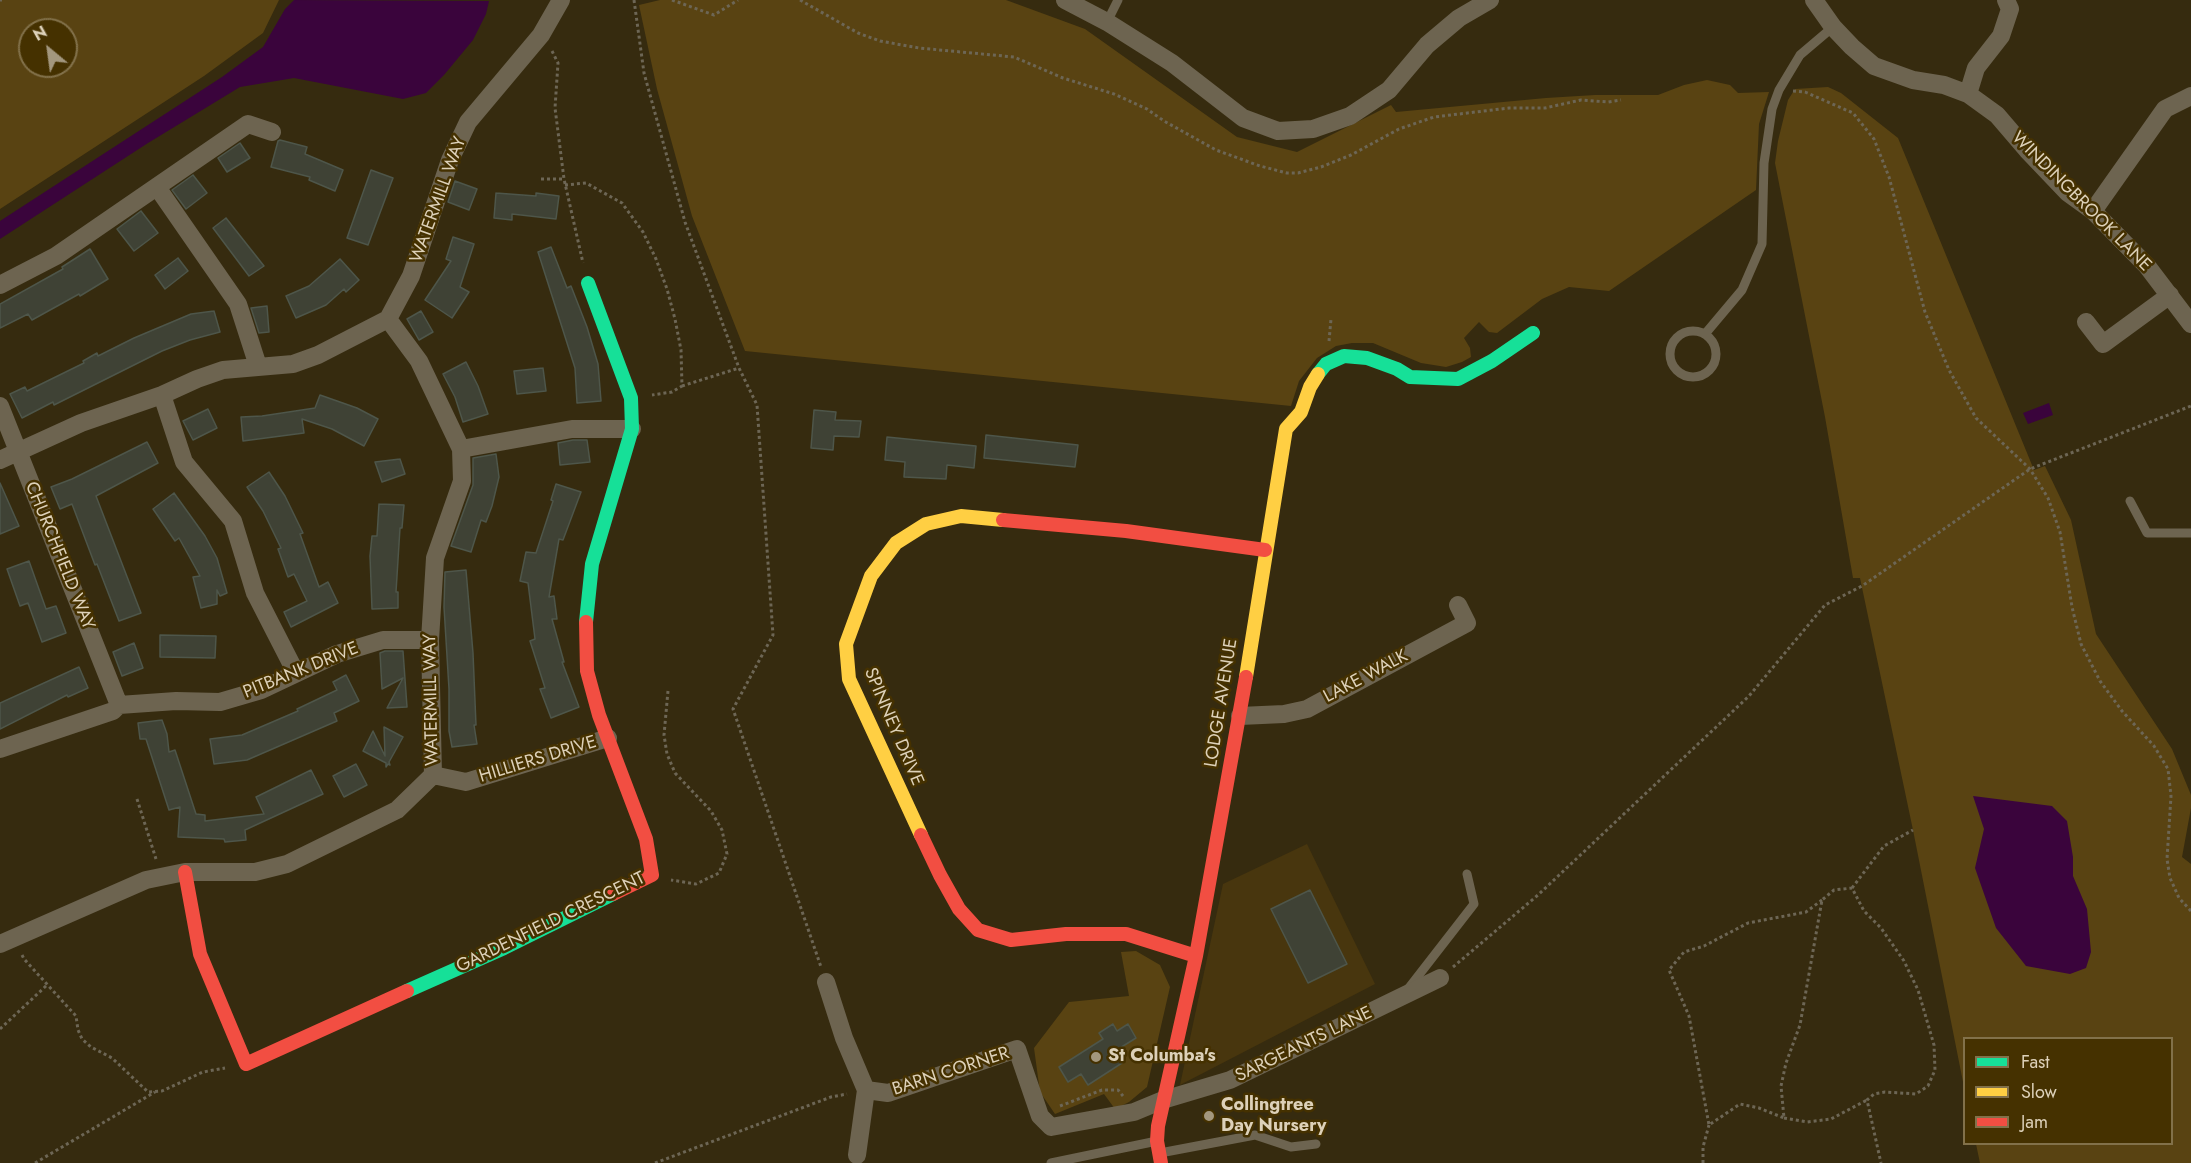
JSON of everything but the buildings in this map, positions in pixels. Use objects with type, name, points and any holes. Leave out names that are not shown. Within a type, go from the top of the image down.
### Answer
[{"type":"street","name":"WATERMILL WAY","points":[[0,944],[146,880],[185,872],[255,872],[287,864],[397,810],[433,776],[430,640],[435,558],[462,481],[461,449],[419,361],[388,319],[411,276],[450,160],[468,122],[541,35],[561,0]]},
{"type":"street","points":[[1065,0],[1107,21],[1172,63],[1243,118],[1278,131],[1313,129],[1350,116],[1389,90],[1427,45],[1459,18],[1490,0]]},
{"type":"street","name":"WINDINGBROOK LANE","points":[[1814,0],[1833,27],[1874,66],[1913,80],[1944,86],[1968,94],[1997,115],[2026,150],[2068,193],[2094,211],[2147,266],[2191,324]]},
{"type":"street","points":[[1968,94],[1976,68],[2001,36],[2010,9],[2006,0]]},
{"type":"street","points":[[2094,211],[2165,109],[2191,96]]},
{"type":"street","points":[[0,285],[56,256],[248,124],[272,132]]},
{"type":"street","points":[[157,187],[238,304],[258,366]]},
{"type":"street","name":"GARDENFIELD CRESCENT","points":[[246,1064],[504,948],[652,875],[646,839],[608,738],[587,671],[585,628],[592,564],[632,429],[631,398],[588,283]]},
{"type":"street","points":[[2086,321],[2103,344],[2170,295]]},
{"type":"street","points":[[0,460],[81,423],[162,395],[223,370],[293,364],[388,319]]},
{"type":"street","name":"LODGE AVENUE","points":[[1159,1153],[1158,1126],[1196,956],[1240,716],[1286,429],[1302,412],[1310,387],[1326,364],[1344,356],[1367,358],[1397,369],[1410,377],[1458,379],[1492,361],[1533,333]]},
{"type":"street","points":[[162,395],[184,462],[233,521],[255,593],[296,673]]},
{"type":"street","name":"CHURCHFIELD WAY","points":[[0,406],[119,705]]},
{"type":"street","points":[[461,449],[572,429],[632,429]]},
{"type":"street","name":"SPINNEY DRIVE","points":[[1196,956],[1126,934],[1066,934],[1011,940],[978,930],[959,909],[940,875],[849,679],[846,644],[871,576],[896,543],[926,524],[961,516],[1126,531],[1265,550]]},
{"type":"street","name":"LAKE WALK","points":[[1240,716],[1284,714],[1307,709],[1467,622],[1458,605]]},
{"type":"street","name":"PITBANK DRIVE","points":[[0,749],[113,711],[119,705],[176,701],[220,702],[261,690],[337,654],[383,640],[430,640]]},
{"type":"street","name":"HILLIERS DRIVE","points":[[433,776],[466,782],[608,738]]},
{"type":"street","points":[[185,872],[200,954],[246,1064]]},
{"type":"street","name":"SARGEANTS LANE","points":[[1163,1100],[1230,1080],[1440,978]]},
{"type":"street","name":"BARN CORNER","points":[[826,982],[844,1038],[866,1090],[857,1155]]},
{"type":"street","name":"BARN CORNER","points":[[866,1090],[888,1094],[1017,1049],[1040,1116],[1051,1127],[1134,1112],[1163,1100]]},
{"type":"lane","points":[[1107,21],[1118,0]]},
{"type":"lane","points":[[1705,334],[1742,290],[1762,244],[1764,163],[1772,109],[1779,90],[1800,55],[1833,27]]},
{"type":"lane","points":[[1698,331],[1705,334],[1710,339],[1716,353],[1711,367],[1699,376],[1684,375],[1673,365],[1670,350],[1672,343],[1683,333],[1698,331]]},
{"type":"lane","points":[[2130,501],[2148,532],[2191,533]]},
{"type":"lane","points":[[1401,998],[1474,904],[1467,874]]},
{"type":"lane","points":[[1051,1163],[1159,1153],[1255,1135],[1291,1147],[1316,1144]]},
{"type":"path","points":[[634,0],[644,73],[685,222],[739,368],[757,405],[773,635],[733,710],[826,982]]},
{"type":"path","points":[[672,0],[714,15],[738,0]]},
{"type":"path","points":[[800,0],[858,33],[880,41],[919,48],[1008,55],[1063,78]]},
{"type":"path","points":[[541,35],[548,42],[558,63],[555,108],[564,179],[588,283]]},
{"type":"path","points":[[1779,90],[1805,92],[1853,113],[1874,139],[1889,177],[1924,312],[1949,370],[1976,418],[2030,469],[2048,498],[2060,532],[2080,644],[2100,681],[2122,711],[2154,746],[2168,769],[2171,796],[2167,859],[2170,878],[2179,898],[2191,911]]},
{"type":"path","points":[[541,179],[564,179]]},
{"type":"path","points":[[565,185],[586,183],[622,203],[643,232],[667,289],[675,319],[681,350],[682,386]]},
{"type":"path","points":[[631,398],[672,392],[682,386],[739,368]]},
{"type":"path","points":[[1440,978],[1538,895],[1741,704],[1826,605],[1862,586],[2030,469],[2191,406]]},
{"type":"path","points":[[652,875],[682,884],[696,884],[719,873],[727,854],[722,830],[711,811],[675,772],[667,754],[664,735],[668,691]]},
{"type":"path","points":[[137,799],[156,859]]},
{"type":"path","points":[[1703,1163],[1703,1146],[1709,1125],[1689,1016],[1669,970],[1684,951],[1704,946],[1748,923],[1806,912],[1834,890],[1852,888],[1884,846],[1913,830]]},
{"type":"path","points":[[1709,1125],[1740,1104],[1759,1108],[1784,1118],[1807,1122],[1831,1119],[1874,1094],[1885,1092],[1916,1094],[1928,1086],[1935,1070],[1934,1045],[1918,990],[1904,961],[1881,928],[1864,910],[1852,888]]},
{"type":"path","points":[[1784,1118],[1781,1086],[1786,1063],[1800,1025],[1822,900]]},
{"type":"path","points":[[17,935],[24,959],[76,1016],[82,1039],[91,1047],[112,1058],[148,1092],[157,1091]]},
{"type":"path","points":[[0,1029],[47,984]]},
{"type":"path","points":[[35,1163],[157,1091],[203,1072],[246,1064]]},
{"type":"path","points":[[654,1163],[831,1097],[866,1090]]},
{"type":"path","points":[[1867,1100],[1881,1163]]},
{"type":"shaded area","points":[[0,0],[279,0],[263,33],[204,76],[0,209]]},
{"type":"shaded area","points":[[294,0],[489,1],[486,14],[473,40],[426,93],[403,99],[294,78],[240,87],[148,143],[0,239],[0,221],[222,77],[263,47],[285,9]]},
{"type":"shaded area","points":[[660,0],[1006,0],[1085,29],[1237,137],[1297,152],[1391,105],[1396,112],[1546,98],[1658,95],[1684,85],[1707,80],[1730,85],[1738,93],[1769,92],[1759,124],[1756,190],[1609,291],[1569,287],[1542,299],[1497,333],[1489,332],[1479,322],[1464,338],[1470,348],[1471,357],[1446,367],[1421,363],[1373,343],[1336,346],[1317,358],[1299,381],[1291,406],[745,351],[692,216],[657,89],[639,5]]},
{"type":"shaded area","points":[[1828,87],[1841,93],[1898,138],[2034,470],[2045,466],[2071,520],[2096,634],[2172,749],[2191,795],[2191,808],[2182,857],[2191,864],[2191,1163],[1980,1163],[1976,1145],[2173,1145],[2173,1037],[1963,1037],[1963,1082],[1860,578],[1853,578],[1825,417],[1775,163],[1788,100],[1795,89]]},
{"type":"shaded area","points":[[2049,403],[2053,415],[2028,424],[2023,413]]},
{"type":"shaded area","points":[[1973,796],[2052,806],[2067,821],[2073,857],[2073,876],[2087,909],[2091,952],[2086,968],[2070,974],[2026,966],[1996,928],[1975,868],[1984,829]]},
{"type":"shaded area","points":[[1307,844],[1375,984],[1180,1085],[1223,884]]},
{"type":"shaded area","points":[[1136,951],[1160,965],[1170,987],[1147,1087],[1129,1102],[1115,1109],[1104,1094],[1055,1114],[1040,1092],[1034,1048],[1069,1002],[1129,996],[1121,952]]},
{"type":"traffic: fast","points":[[586,622],[592,564],[632,429],[631,398],[588,283]]},
{"type":"traffic: fast","points":[[1318,374],[1326,364],[1344,356],[1367,358],[1397,369],[1410,377],[1458,379],[1492,361],[1533,333]]},
{"type":"traffic: fast","points":[[407,991],[504,948],[613,894]]},
{"type":"traffic: slow","points":[[1246,677],[1286,429],[1301,412],[1310,387],[1318,374]]},
{"type":"traffic: slow","points":[[921,835],[849,679],[846,644],[871,576],[896,543],[926,524],[961,516],[1003,520]]},
{"type":"traffic: jam","points":[[1003,520],[1126,531],[1265,550]]},
{"type":"traffic: jam","points":[[586,622],[587,671],[599,715],[646,839],[652,875],[613,894]]},
{"type":"traffic: jam","points":[[1161,1163],[1157,1141],[1158,1126],[1196,956],[1246,677]]},
{"type":"traffic: jam","points":[[921,835],[959,909],[978,930],[1011,940],[1066,934],[1126,934],[1196,956]]},
{"type":"traffic: jam","points":[[185,872],[200,954],[246,1064],[407,991]]},
{"type":"place","name":"St Columba's","points":[[1096,1057]]},
{"type":"place","name":"Collingtree Day Nursery","points":[[1209,1116]]}]
